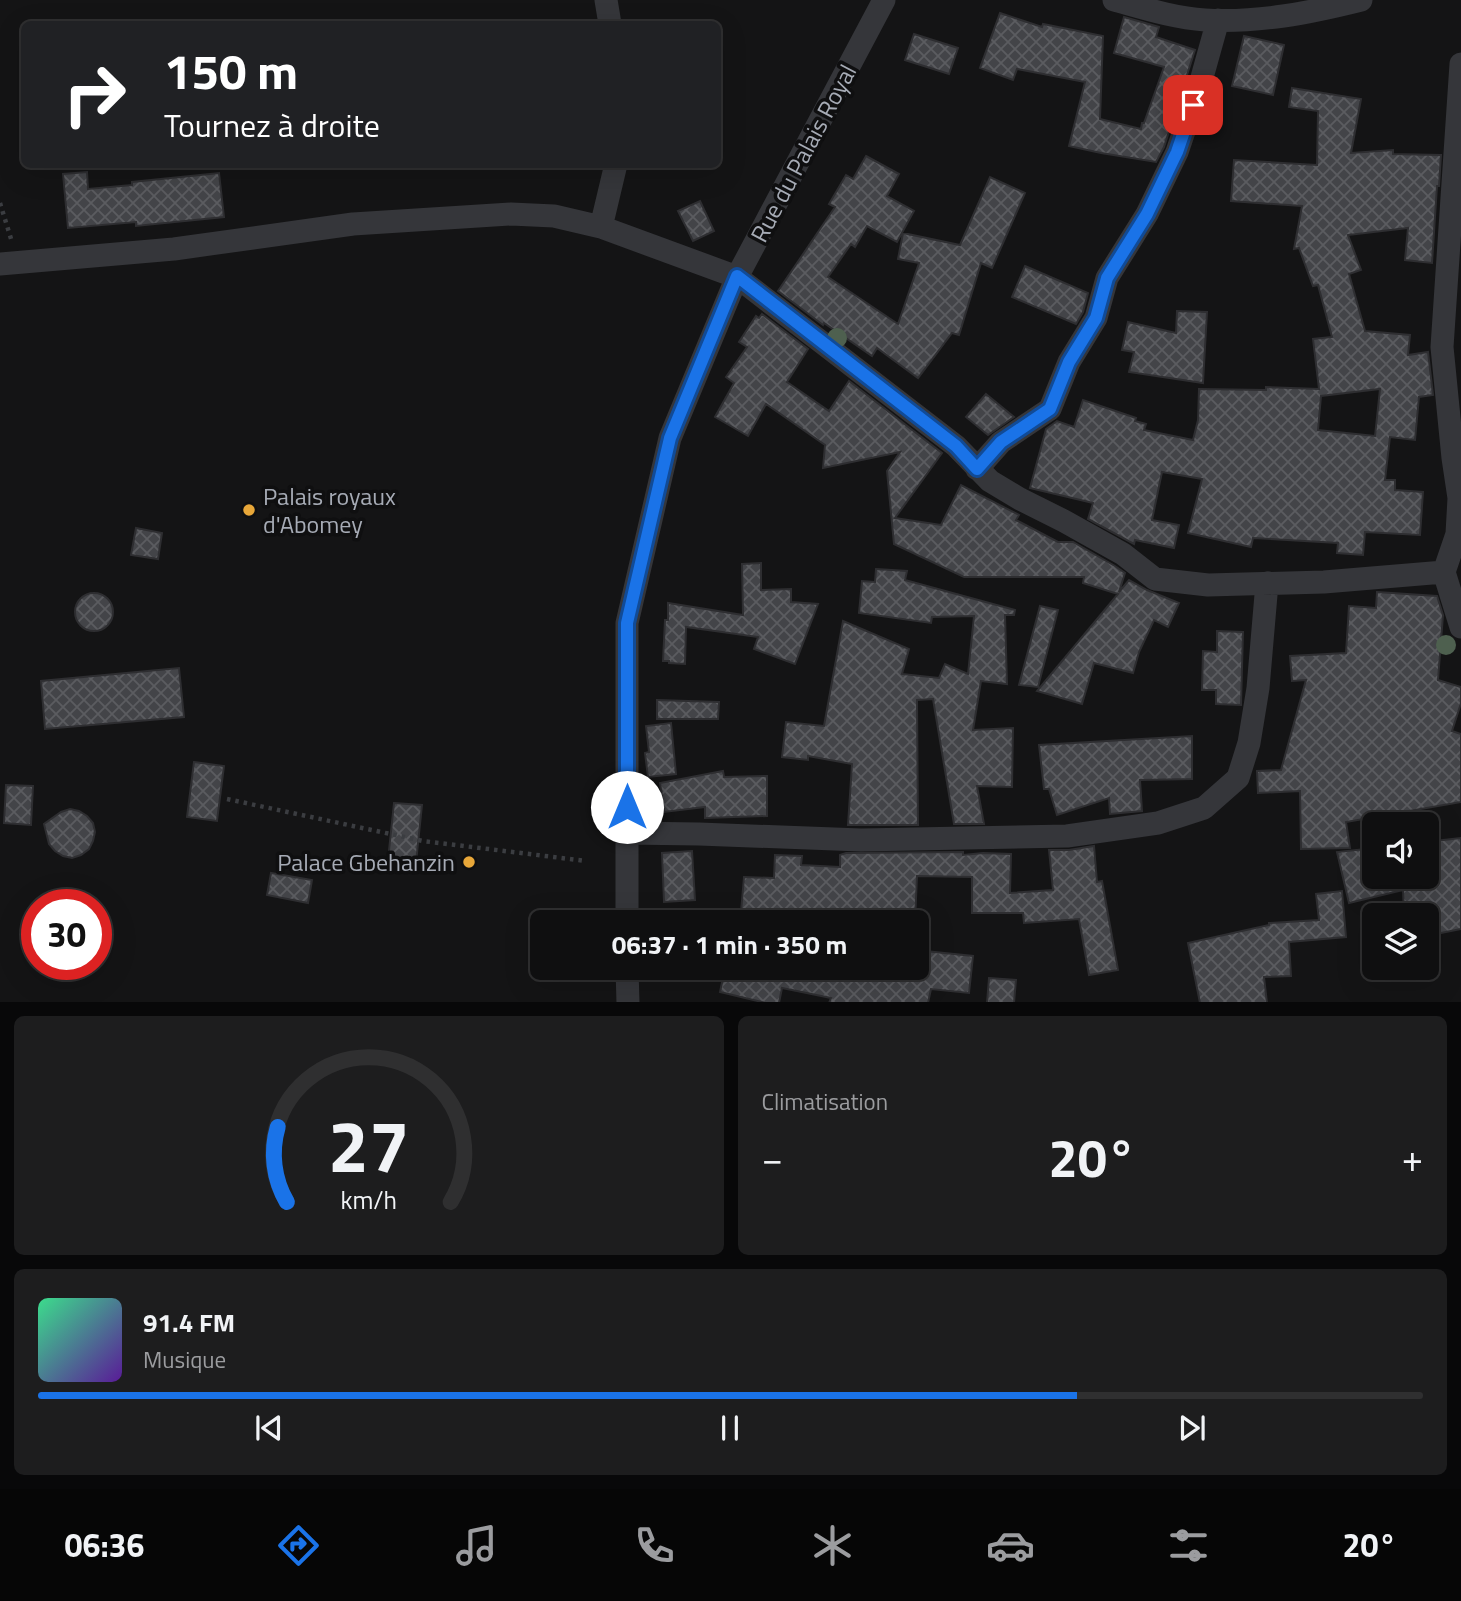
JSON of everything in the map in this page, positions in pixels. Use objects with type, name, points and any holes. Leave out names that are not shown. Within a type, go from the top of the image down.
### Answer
[{"type":"street","points":[[606,0],[610,21]]},
{"type":"street","name":"Rue du Palais Royal","points":[[627,910],[627,623],[670,438],[737,276],[884,0]]},
{"type":"street","points":[[1114,0],[1148,10],[1202,20],[1256,20],[1311,12],[1361,0]]},
{"type":"street","points":[[977,469],[1001,442],[1050,409],[1069,362],[1096,318],[1107,278],[1147,214],[1177,152],[1218,20]]},
{"type":"street","points":[[1461,64],[1442,347],[1459,498],[1457,534],[1444,572],[1461,627]]},
{"type":"street","points":[[601,227],[615,168]]},
{"type":"street","points":[[9,263],[174,249],[353,225],[511,214],[554,216],[601,227],[737,276],[956,446],[990,481],[1123,554],[1155,579],[1208,585],[1324,582],[1444,572]]},
{"type":"street","points":[[627,833],[861,840],[1067,836],[1158,823],[1204,807],[1238,778],[1249,743],[1258,688],[1267,583]]},
{"type":"street","points":[[628,980],[628,1002]]},
{"type":"path","points":[[0,204],[9,263]]},
{"type":"path","points":[[227,799],[423,841],[586,861]]},
{"type":"building","points":[[1000,13],[1042,27],[1043,24],[1103,36],[1100,119],[1141,129],[1164,67],[1114,53],[1124,17],[1159,27],[1156,37],[1195,50],[1164,147],[1156,162],[1069,146],[1085,82],[1017,69],[1013,80],[980,68]]},
{"type":"building","points":[[914,34],[958,48],[949,74],[905,60]]},
{"type":"building","points":[[1244,36],[1284,45],[1273,95],[1232,86]]},
{"type":"building","points":[[1292,88],[1361,99],[1351,153],[1393,150],[1393,154],[1441,155],[1432,263],[1405,260],[1408,228],[1348,235],[1361,270],[1349,274],[1365,331],[1410,335],[1408,355],[1428,352],[1433,395],[1419,397],[1415,440],[1390,437],[1385,480],[1395,480],[1395,490],[1423,492],[1420,535],[1365,532],[1363,555],[1337,553],[1338,543],[1253,538],[1251,547],[1188,533],[1202,479],[1162,472],[1152,520],[1179,525],[1174,548],[1135,540],[1134,544],[1088,519],[1093,503],[1030,488],[1046,429],[1057,421],[1074,427],[1083,400],[1136,418],[1135,421],[1146,424],[1144,430],[1193,440],[1198,420],[1199,389],[1319,389],[1313,339],[1332,337],[1318,285],[1313,286],[1299,248],[1294,249],[1302,206],[1231,201],[1234,160],[1317,165],[1318,111],[1289,107]],"holes":[[[1380,389],[1375,436],[1318,430],[1321,396]]]},
{"type":"building","points":[[866,156],[899,174],[887,196],[914,211],[897,242],[867,226],[855,247],[851,244],[828,277],[898,324],[919,263],[898,259],[903,233],[960,245],[990,177],[1025,193],[992,268],[981,263],[959,335],[952,333],[918,378],[877,348],[872,356],[824,323],[823,325],[778,291],[835,207],[829,204],[846,175],[853,179]]},
{"type":"building","points":[[87,172],[88,189],[219,173],[224,217],[136,226],[136,222],[68,228],[63,174]]},
{"type":"building","points":[[700,201],[714,231],[693,241],[678,211]]},
{"type":"building","points":[[1025,266],[1088,293],[1083,312],[1076,324],[1012,297]]},
{"type":"building","points":[[1177,311],[1207,312],[1203,383],[1129,372],[1134,352],[1122,350],[1128,322],[1176,333]]},
{"type":"building","points":[[762,314],[808,349],[787,382],[829,411],[849,381],[942,453],[895,518],[941,525],[961,485],[1019,515],[1016,520],[1058,542],[1073,542],[1115,566],[1125,573],[1119,592],[1129,580],[1179,603],[1168,627],[1154,620],[1139,652],[1133,673],[1094,663],[1082,704],[1037,691],[1118,594],[1083,583],[1084,577],[964,577],[894,544],[887,471],[900,452],[823,468],[825,445],[766,404],[748,436],[715,417],[734,383],[726,377],[747,347],[739,342],[756,316],[759,318]]},
{"type":"building","points":[[986,394],[1014,417],[988,435],[966,417]]},
{"type":"building","points":[[136,528],[162,533],[158,559],[131,555]]},
{"type":"building","points":[[761,563],[761,590],[791,589],[791,602],[818,604],[795,664],[754,649],[758,637],[686,627],[685,664],[663,661],[668,603],[743,615],[742,564]]},
{"type":"building","points":[[876,569],[907,571],[905,580],[1015,610],[1014,615],[1005,615],[1007,684],[981,681],[973,730],[1013,728],[1012,787],[977,786],[984,824],[954,824],[933,699],[917,700],[918,825],[848,825],[852,764],[808,756],[808,760],[782,757],[786,722],[824,726],[843,621],[909,649],[902,674],[939,678],[945,664],[968,674],[974,616],[932,617],[931,623],[859,613],[862,581],[875,582]]},
{"type":"building","points":[[1377,592],[1437,596],[1443,615],[1438,680],[1461,687],[1461,703],[1452,731],[1461,734],[1461,802],[1404,812],[1362,812],[1362,819],[1346,822],[1350,848],[1301,849],[1300,791],[1258,793],[1257,771],[1281,770],[1306,680],[1292,681],[1290,656],[1346,653],[1349,606],[1376,608]]},
{"type":"building","points":[[94,593],[107,599],[113,612],[107,625],[94,631],[81,625],[75,612],[81,599]]},
{"type":"building","points":[[1040,606],[1058,610],[1038,687],[1019,685]]},
{"type":"building","points":[[1217,631],[1243,632],[1241,705],[1216,704],[1216,690],[1202,690],[1203,651],[1217,652]]},
{"type":"building","points":[[179,668],[184,717],[45,729],[41,681]]},
{"type":"building","points":[[657,700],[719,702],[718,719],[657,719]]},
{"type":"building","points":[[671,723],[676,774],[648,777],[646,726]]},
{"type":"building","points":[[1192,736],[1192,779],[1140,780],[1142,811],[1110,814],[1109,798],[1057,815],[1049,789],[1044,789],[1039,745]]},
{"type":"building","points":[[194,762],[224,766],[217,821],[187,817]]},
{"type":"building","points":[[723,771],[724,777],[767,776],[767,816],[705,818],[705,807],[664,812],[660,783]]},
{"type":"building","points":[[6,785],[33,786],[31,825],[4,823]]},
{"type":"building","points":[[394,803],[422,805],[416,863],[388,860]]},
{"type":"building","points":[[70,809],[87,816],[93,823],[95,832],[89,849],[72,858],[63,856],[49,844],[44,824]]},
{"type":"building","points":[[1461,838],[1461,929],[1439,933],[1439,903],[1404,903],[1403,890],[1349,903],[1337,852],[1362,849],[1362,889],[1439,889],[1439,841]]},
{"type":"building","points":[[1094,846],[1097,882],[1102,881],[1118,970],[1089,975],[1079,919],[1024,923],[1023,913],[972,913],[972,877],[917,876],[916,910],[741,910],[744,877],[774,878],[775,855],[802,856],[801,865],[840,867],[840,855],[846,853],[1011,854],[1010,893],[1053,890],[1049,850]]},
{"type":"building","points":[[692,851],[695,900],[664,902],[662,853]]},
{"type":"building","points":[[271,873],[312,880],[308,903],[267,895]]},
{"type":"building","points":[[1342,891],[1346,937],[1289,942],[1291,976],[1264,977],[1267,1002],[1200,1002],[1188,943],[1269,923],[1319,920],[1316,894]]},
{"type":"building","points":[[929,951],[973,956],[969,993],[931,989],[928,1002],[829,1002],[831,998],[782,988],[779,1002],[762,1002],[720,992],[722,980],[929,980]]},
{"type":"building","points":[[989,978],[1016,980],[1014,1002],[987,1002]]},
{"type":"place","name":"Palais royaux d'Abomey","points":[[249,510]]},
{"type":"place","name":"Palace Gbehanzin","points":[[469,862]]},
{"type":"route","points":[[627,807],[627,623],[670,438],[737,276],[956,446],[977,469],[1001,442],[1050,409],[1069,362],[1096,318],[1107,278],[1147,214],[1177,152],[1193,105]]}]
